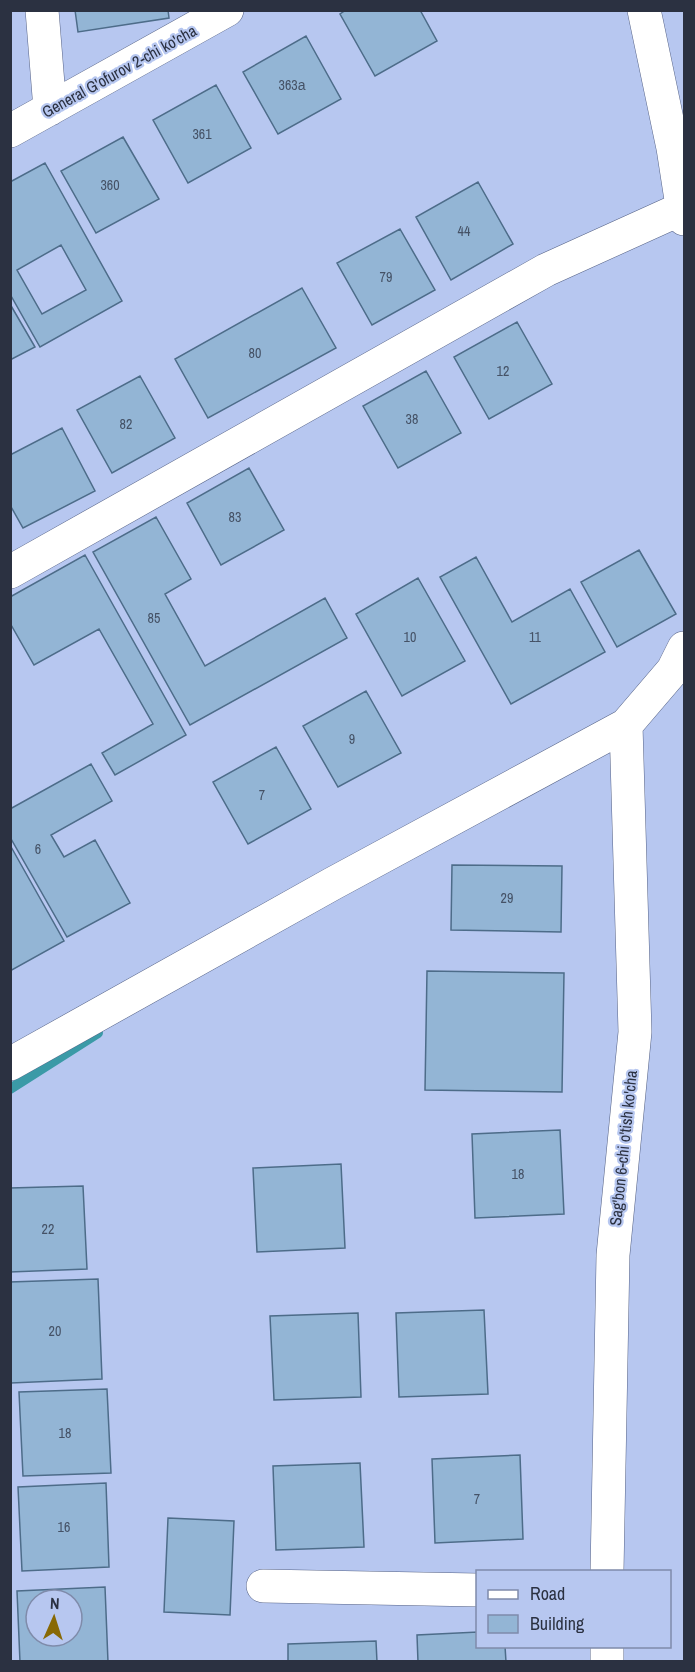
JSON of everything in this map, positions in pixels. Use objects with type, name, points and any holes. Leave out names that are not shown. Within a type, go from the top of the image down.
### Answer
[{"type":"street","points":[[42,10],[50,108]]},
{"type":"street","name":"General G'ofurov 2-chi ko'cha","points":[[10,131],[227,10]]},
{"type":"street","points":[[10,572],[546,270],[684,214],[679,148],[644,10]]},
{"type":"street","points":[[10,1064],[332,884],[626,725],[673,670],[684,648]]},
{"type":"street","name":"Sag'bon 6-chi o'tish ko'cha","points":[[607,1570],[613,1256],[634,1032],[626,725]]},
{"type":"street","points":[[262,1586],[476,1590]]},
{"type":"building","points":[[75,10],[168,10],[169,18],[78,32]]},
{"type":"building","points":[[346,10],[420,10],[437,41],[375,76],[340,14]]},
{"type":"building","points":[[306,36],[341,99],[278,134],[243,72]]},
{"type":"building","points":[[216,85],[251,148],[188,183],[153,120]]},
{"type":"building","points":[[123,137],[159,199],[96,233],[61,171]]},
{"type":"building","points":[[45,163],[122,301],[40,347],[10,294],[10,182]],"holes":[[[61,245],[86,290],[42,314],[17,270]]]},
{"type":"building","points":[[478,182],[513,244],[451,280],[416,217]]},
{"type":"building","points":[[400,229],[435,290],[372,325],[337,263]]},
{"type":"building","points":[[302,288],[336,348],[208,418],[175,359]]},
{"type":"building","points":[[10,304],[35,347],[10,360]]},
{"type":"building","points":[[517,322],[552,384],[489,419],[454,357]]},
{"type":"building","points":[[426,371],[461,433],[398,468],[363,406]]},
{"type":"building","points":[[140,376],[175,438],[112,473],[77,410]]},
{"type":"building","points":[[62,428],[95,491],[23,528],[10,505],[10,455]]},
{"type":"building","points":[[249,468],[284,530],[221,565],[187,503]]},
{"type":"building","points":[[156,517],[191,579],[165,594],[205,666],[325,598],[347,638],[190,725],[93,552]]},
{"type":"building","points":[[639,550],[676,614],[617,647],[581,582]]},
{"type":"building","points":[[85,555],[186,735],[115,775],[102,753],[153,724],[99,629],[34,665],[10,623],[10,597]]},
{"type":"building","points":[[476,557],[512,622],[570,589],[605,652],[511,704],[440,577]]},
{"type":"building","points":[[418,578],[465,661],[402,696],[356,614]]},
{"type":"building","points":[[366,691],[401,753],[338,787],[303,726]]},
{"type":"building","points":[[276,747],[311,809],[248,844],[213,782]]},
{"type":"building","points":[[91,764],[112,801],[51,835],[64,857],[95,840],[130,903],[67,937],[10,837],[10,809]]},
{"type":"building","points":[[10,845],[64,941],[10,971]]},
{"type":"building","points":[[452,865],[562,866],[561,932],[451,930]]},
{"type":"building","points":[[427,971],[564,973],[562,1092],[425,1090]]},
{"type":"building","points":[[560,1130],[564,1214],[475,1218],[472,1134]]},
{"type":"building","points":[[341,1164],[345,1248],[257,1252],[253,1168]]},
{"type":"building","points":[[83,1186],[87,1269],[10,1272],[10,1188]]},
{"type":"building","points":[[98,1279],[102,1379],[11,1383],[10,1282]]},
{"type":"building","points":[[484,1310],[488,1394],[399,1397],[396,1313]]},
{"type":"building","points":[[358,1313],[361,1397],[274,1400],[270,1316]]},
{"type":"building","points":[[107,1389],[111,1473],[23,1476],[19,1392]]},
{"type":"building","points":[[520,1455],[523,1539],[435,1543],[432,1459]]},
{"type":"building","points":[[360,1463],[364,1547],[276,1550],[273,1466]]},
{"type":"building","points":[[106,1483],[109,1567],[22,1571],[18,1487]]},
{"type":"building","points":[[168,1518],[234,1521],[230,1615],[164,1612]]},
{"type":"building","points":[[105,1587],[108,1662],[20,1662],[17,1591],[24,1591],[24,1648],[84,1648],[83,1588]]},
{"type":"building","points":[[476,1632],[476,1648],[505,1648],[506,1662],[418,1662],[417,1635]]},
{"type":"building","points":[[376,1641],[377,1662],[288,1662],[288,1644]]},
{"type":"waterway","points":[[10,1089],[98,1033]]}]
